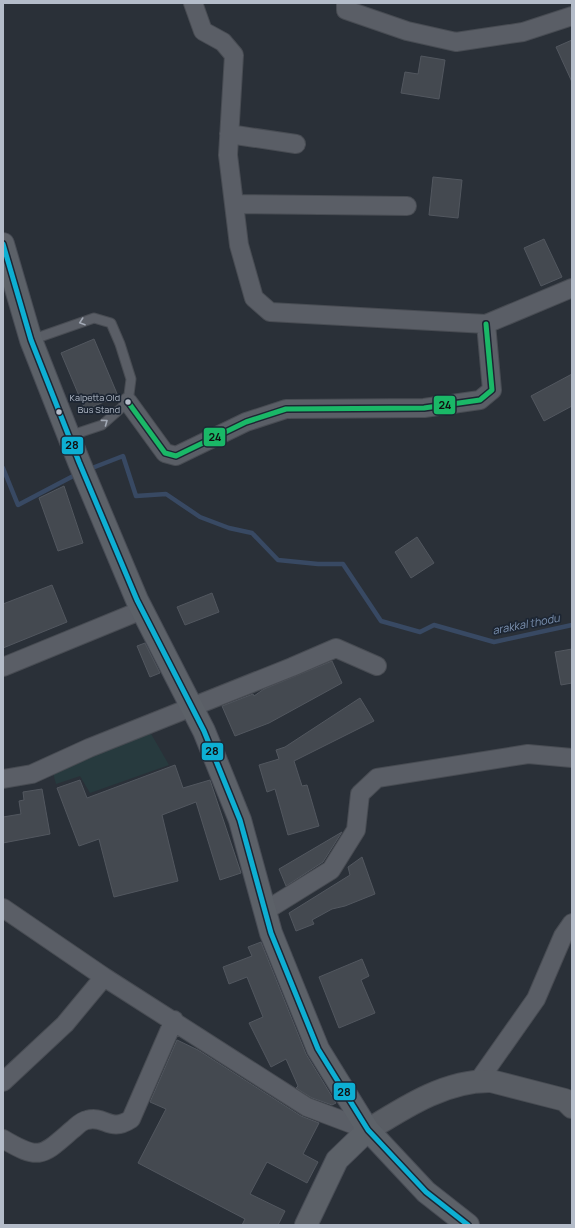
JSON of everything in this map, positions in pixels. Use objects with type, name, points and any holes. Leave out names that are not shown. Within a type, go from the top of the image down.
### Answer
[{"type":"main road","points":[[3,244],[31,340],[83,472],[142,610],[204,731],[240,820],[271,933],[318,1048],[368,1130],[426,1192],[468,1225]]},
{"type":"main road","points":[[306,1225],[337,1160],[368,1130],[438,1090],[480,1080],[491,1081],[565,1100],[572,1107]]},
{"type":"street","points":[[193,3],[203,31],[223,42],[234,55],[228,154],[239,245],[254,298],[270,312],[486,324],[572,288]]},
{"type":"street","points":[[346,3],[346,10],[407,31],[456,42],[523,32],[572,16]]},
{"type":"street","points":[[229,134],[296,144]]},
{"type":"street","points":[[234,204],[408,206]]},
{"type":"street","points":[[128,402],[165,453],[176,456],[246,422],[286,409],[424,408],[480,400],[492,390],[486,324]]},
{"type":"street","points":[[3,667],[142,610]]},
{"type":"street","points":[[3,779],[32,774],[89,748],[336,648],[377,666]]},
{"type":"street","points":[[265,911],[330,870],[356,830],[360,794],[377,778],[528,754],[572,758]]},
{"type":"street","points":[[3,908],[104,977],[174,1020],[218,1050],[307,1106],[368,1130]]},
{"type":"street","points":[[480,1080],[536,999],[563,936],[572,923]]},
{"type":"street","points":[[3,1082],[65,1024],[104,977]]},
{"type":"street","points":[[3,1140],[19,1149],[37,1154],[49,1150],[83,1121],[93,1118],[111,1125],[117,1125],[123,1124],[131,1119],[174,1020]]},
{"type":"lane","points":[[31,340],[94,318],[111,323],[120,344],[131,379],[128,402],[102,425],[69,436]]},
{"type":"green space","points":[[150,732],[169,765],[90,793],[80,776],[56,784],[53,773]]},
{"type":"building","points":[[572,40],[572,82],[556,47]]},
{"type":"building","points":[[421,56],[445,60],[439,99],[401,93],[405,72],[418,74]]},
{"type":"building","points":[[433,177],[462,180],[458,218],[429,215]]},
{"type":"building","points":[[544,239],[562,277],[541,286],[524,248]]},
{"type":"building","points":[[94,339],[118,396],[85,410],[61,353]]},
{"type":"building","points":[[572,374],[572,406],[544,421],[531,396]]},
{"type":"building","points":[[64,486],[83,543],[58,551],[39,498]]},
{"type":"building","points":[[417,537],[434,563],[411,578],[395,552]]},
{"type":"building","points":[[52,585],[67,622],[3,648],[3,604]]},
{"type":"building","points":[[212,593],[219,612],[185,625],[177,607]]},
{"type":"building","points":[[145,643],[160,673],[150,677],[137,646]]},
{"type":"building","points":[[572,649],[572,683],[561,685],[555,652]]},
{"type":"building","points":[[332,661],[342,683],[269,723],[235,736],[222,706],[253,694],[254,696],[264,689]]},
{"type":"building","points":[[360,698],[374,721],[294,761],[302,786],[307,785],[319,826],[288,835],[275,789],[267,792],[259,765],[279,759],[276,750],[285,747]]},
{"type":"building","points":[[175,765],[183,788],[210,780],[241,873],[220,880],[196,802],[162,815],[178,881],[114,897],[99,839],[79,846],[57,788],[80,780],[87,798]]},
{"type":"building","points":[[42,789],[50,834],[3,843],[3,817],[21,814],[19,801],[24,800],[23,792]]},
{"type":"building","points":[[342,832],[323,862],[286,886],[279,869]]},
{"type":"building","points":[[362,857],[375,894],[345,906],[332,909],[312,920],[314,924],[296,931],[289,913],[350,875],[348,867]]},
{"type":"building","points":[[261,942],[306,1054],[336,1103],[332,1105],[312,1098],[296,1088],[298,1086],[286,1059],[271,1067],[249,1023],[263,1017],[247,977],[229,984],[223,967],[252,956],[248,947]]},
{"type":"building","points":[[362,959],[369,976],[361,980],[375,1013],[339,1028],[319,977]]},
{"type":"building","points":[[177,1040],[198,1050],[301,1116],[319,1123],[303,1154],[318,1162],[307,1183],[267,1162],[250,1194],[285,1211],[278,1225],[242,1225],[245,1219],[138,1163],[166,1109],[150,1102]]},
{"type":"waterway","name":"arakkal thodu","points":[[87,470],[123,456],[136,496],[166,494],[200,517],[229,528],[252,533],[278,560],[318,564],[343,564],[381,621],[420,632],[434,625],[494,642],[572,625]]},
{"type":"waterway","name":"arakkal thodu","points":[[3,468],[18,505],[77,474]]},
{"type":"transit line","name":"28","points":[[3,244],[31,340],[79,462],[137,600],[204,731],[240,820],[271,933],[318,1049],[368,1130],[426,1192],[468,1225]]},
{"type":"transit line","name":"24","points":[[128,402],[165,453],[176,456],[246,422],[286,409],[424,408],[480,400],[492,390],[486,324]]},
{"type":"place","name":"Kalpetta Old Bus Stand","points":[[128,402]]}]
